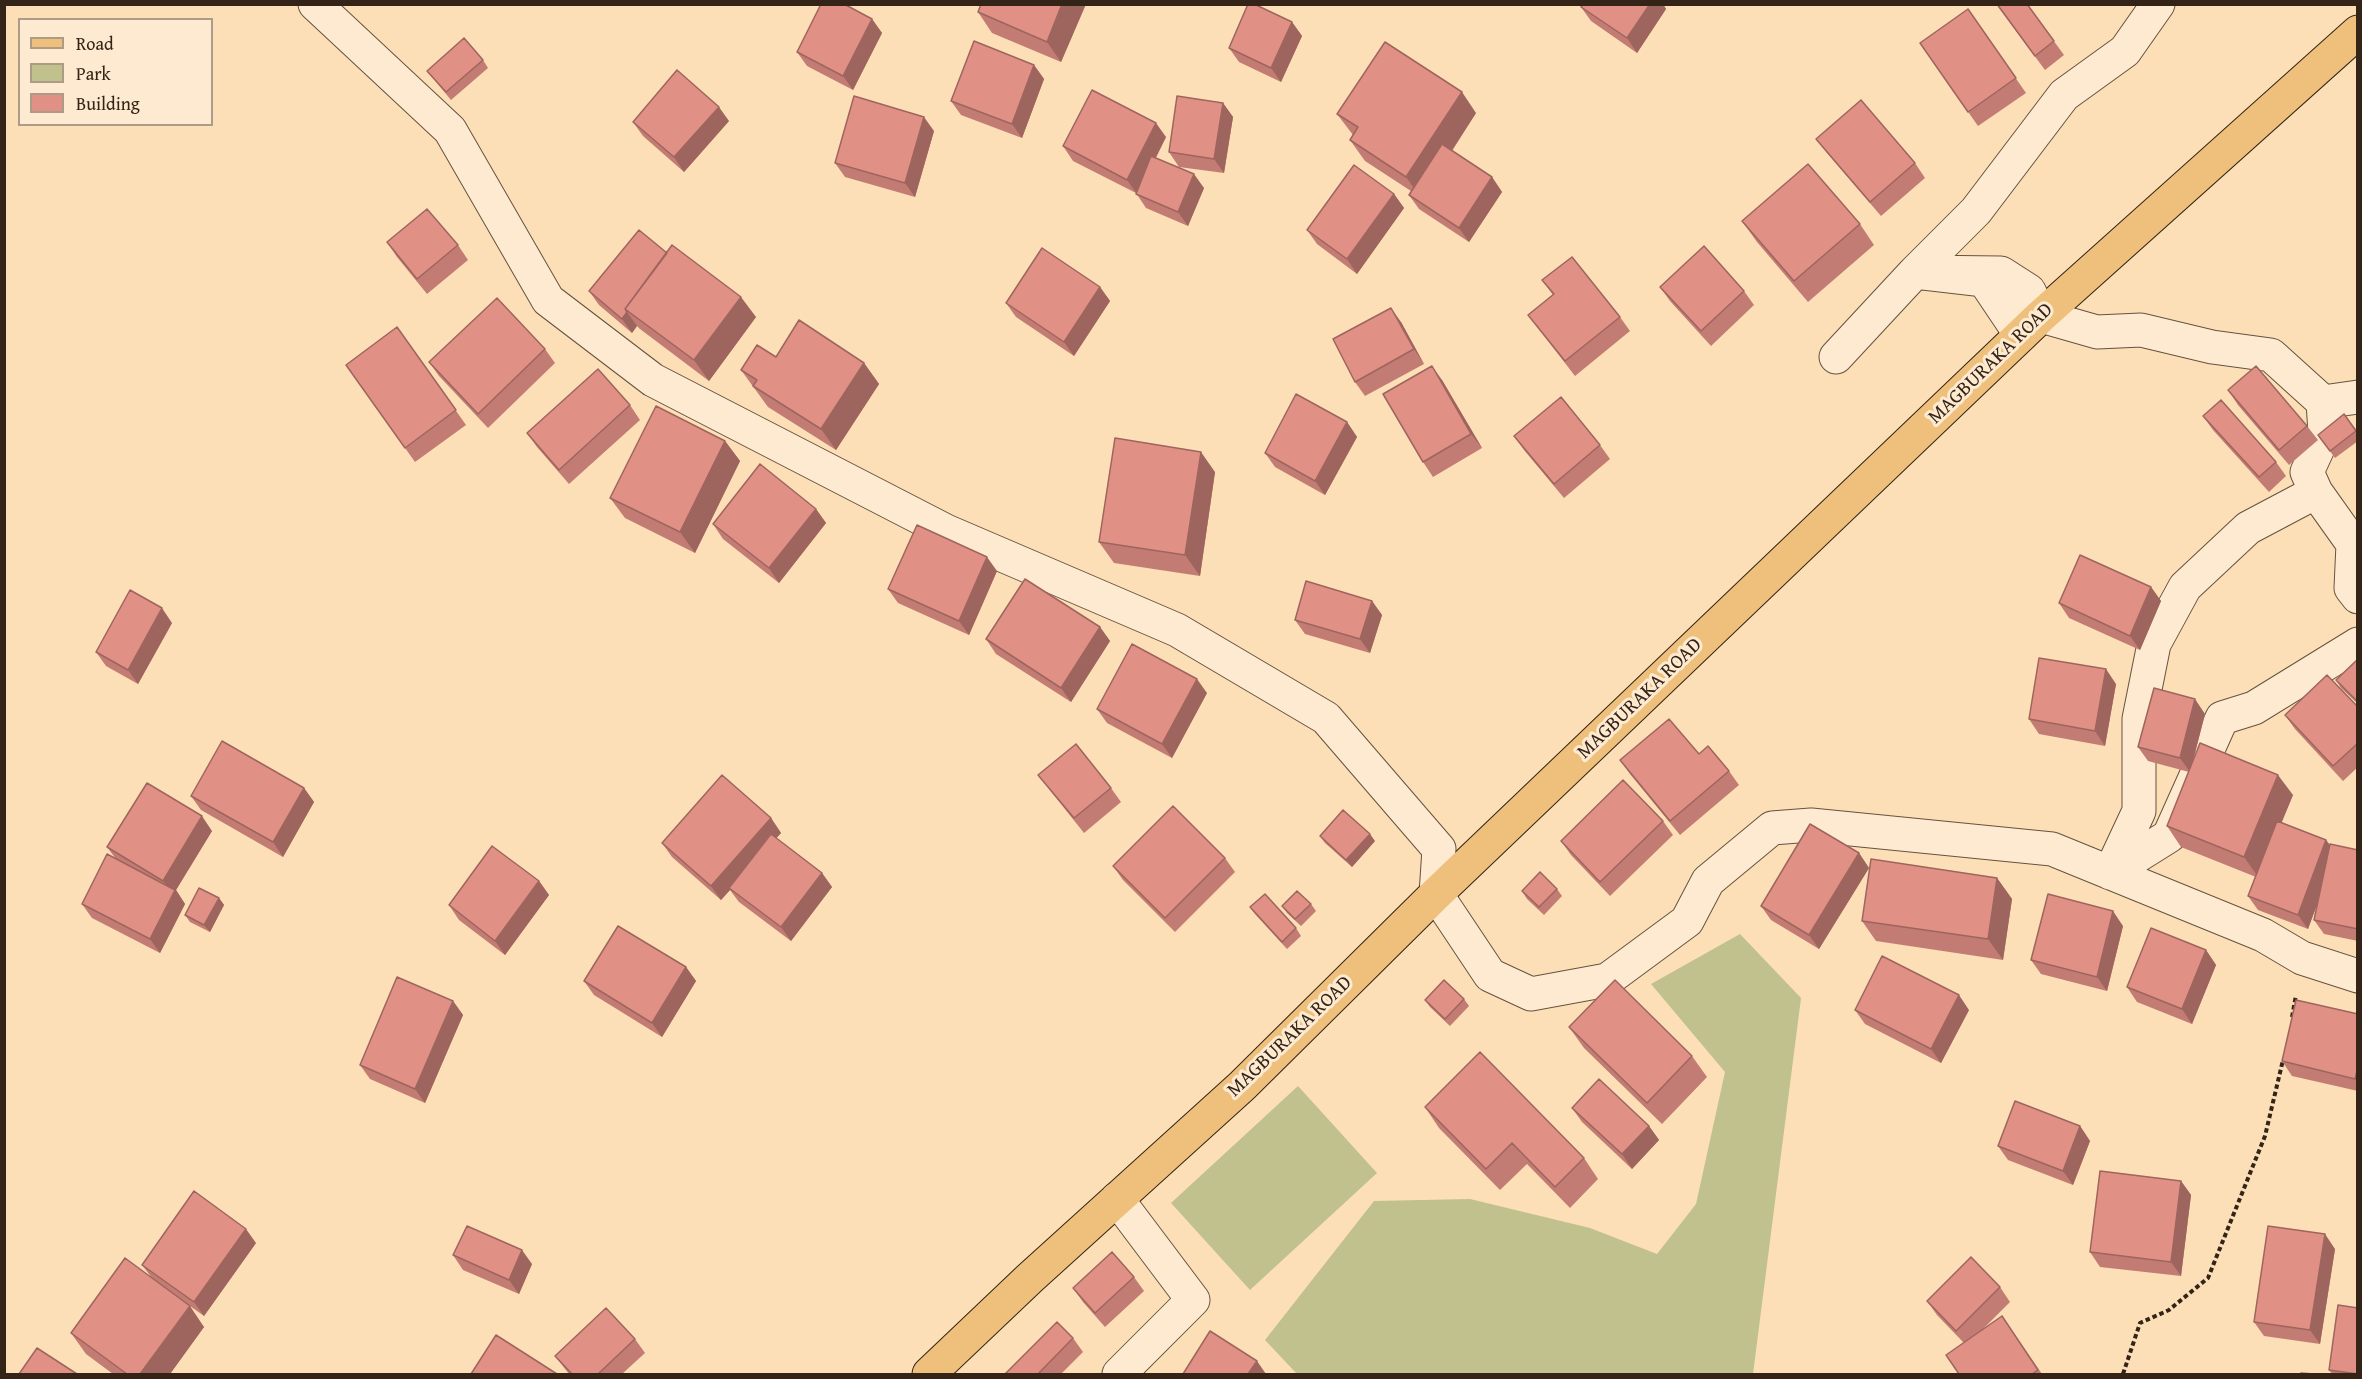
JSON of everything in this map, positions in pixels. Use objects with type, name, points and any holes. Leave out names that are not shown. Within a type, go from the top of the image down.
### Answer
[{"type":"main road","name":"MAGBURAKA ROAD","points":[[929,1374],[1242,1086],[1436,894],[2031,326],[2358,32]]},
{"type":"street","points":[[315,4],[450,130],[548,300],[653,380],[946,531],[1177,630],[1326,718],[1439,849],[1436,894],[1490,975],[1531,994],[1607,980],[1687,921],[1708,881],[1772,828],[1811,825],[2052,849],[2263,934],[2302,958],[2358,976]]},
{"type":"street","points":[[1836,357],[1976,211],[2064,95],[2125,51],[2158,4]]},
{"type":"street","points":[[1916,272],[2001,273],[2029,291],[2031,326],[2097,332],[2141,330],[2212,347],[2271,355],[2324,402],[2325,433],[2307,472],[2316,492],[2353,544],[2351,588],[2358,597]]},
{"type":"street","points":[[2324,402],[2358,397]]},
{"type":"street","points":[[2110,873],[2139,811],[2139,719],[2154,644],[2185,587],[2248,528],[2316,492]]},
{"type":"street","points":[[2110,873],[2169,836],[2222,718],[2254,708],[2358,644]]},
{"type":"street","points":[[1117,1199],[1193,1300],[1119,1374]]},
{"type":"path","points":[[2291,1023],[2302,958]]},
{"type":"path","points":[[2123,1374],[2140,1323],[2169,1310],[2208,1278],[2265,1136],[2284,1056]]},
{"type":"green space","points":[[1740,934],[1801,998],[1753,1374],[1297,1374],[1265,1340],[1374,1201],[1470,1199],[1590,1228],[1657,1254],[1696,1204],[1725,1072],[1651,984]]},
{"type":"green space","points":[[1298,1086],[1377,1173],[1250,1290],[1171,1203]]},
{"type":"building","points":[[821,4],[844,4],[872,19],[843,76],[797,52]]},
{"type":"building","points":[[981,4],[1062,4],[1047,42],[978,12]]},
{"type":"building","points":[[1248,4],[1254,4],[1292,22],[1271,68],[1229,48]]},
{"type":"building","points":[[1583,4],[1650,4],[1627,38],[1581,7]]},
{"type":"building","points":[[1997,4],[2027,4],[2054,41],[2035,56]]},
{"type":"building","points":[[1968,9],[2016,78],[1968,112],[1920,43]]},
{"type":"building","points":[[464,38],[483,60],[446,92],[427,71]]},
{"type":"building","points":[[974,41],[1034,65],[1012,124],[951,101]]},
{"type":"building","points":[[1385,42],[1462,92],[1406,177],[1350,140],[1358,127],[1337,114]]},
{"type":"building","points":[[677,70],[719,107],[674,157],[633,122]]},
{"type":"building","points":[[1092,90],[1156,123],[1127,180],[1063,146]]},
{"type":"building","points":[[854,96],[924,117],[905,183],[835,163]]},
{"type":"building","points":[[1177,96],[1223,103],[1214,159],[1169,152]]},
{"type":"building","points":[[1861,100],[1915,163],[1870,202],[1816,139]]},
{"type":"building","points":[[1442,144],[1492,177],[1459,228],[1409,195]]},
{"type":"building","points":[[1151,156],[1194,174],[1178,212],[1136,194]]},
{"type":"building","points":[[1808,164],[1860,224],[1794,281],[1742,221]]},
{"type":"building","points":[[1354,165],[1394,194],[1347,259],[1307,230]]},
{"type":"building","points":[[427,209],[458,245],[417,279],[387,242]]},
{"type":"building","points":[[639,230],[667,253],[625,309],[627,312],[622,319],[589,291]]},
{"type":"building","points":[[672,245],[741,297],[694,360],[625,309]]},
{"type":"building","points":[[1704,246],[1744,291],[1701,331],[1660,287]]},
{"type":"building","points":[[1042,248],[1100,287],[1064,342],[1006,303]]},
{"type":"building","points":[[1572,257],[1620,317],[1565,361],[1528,315],[1554,294],[1542,280]]},
{"type":"building","points":[[497,298],[545,349],[478,414],[429,362]]},
{"type":"building","points":[[1391,308],[1414,349],[1355,382],[1333,339]]},
{"type":"building","points":[[799,320],[864,363],[821,429],[753,386],[757,380],[741,370],[757,345],[776,357]]},
{"type":"building","points":[[397,327],[456,410],[405,448],[346,365]]},
{"type":"building","points":[[1432,366],[1471,434],[1423,462],[1383,394]]},
{"type":"building","points":[[2256,366],[2307,426],[2279,450],[2228,390]]},
{"type":"building","points":[[598,369],[630,405],[559,470],[527,433]]},
{"type":"building","points":[[1296,394],[1347,422],[1315,481],[1265,453]]},
{"type":"building","points":[[1561,397],[1600,445],[1554,484],[1514,436]]},
{"type":"building","points":[[2221,400],[2276,462],[2259,477],[2203,416]]},
{"type":"building","points":[[656,406],[725,441],[680,532],[610,498]]},
{"type":"building","points":[[2344,414],[2356,431],[2330,451],[2318,435]]},
{"type":"building","points":[[1115,438],[1201,452],[1185,555],[1099,542]]},
{"type":"building","points":[[760,464],[816,509],[769,568],[713,524]]},
{"type":"building","points":[[917,525],[987,557],[959,621],[888,589]]},
{"type":"building","points":[[2080,555],[2151,587],[2130,636],[2059,603]]},
{"type":"building","points":[[1025,579],[1100,627],[1061,688],[986,639]]},
{"type":"building","points":[[1306,581],[1372,601],[1360,639],[1295,620]]},
{"type":"building","points":[[130,590],[162,608],[128,670],[96,652]]},
{"type":"building","points":[[1132,644],[1197,679],[1162,744],[1097,709]]},
{"type":"building","points":[[2039,658],[2106,669],[2095,731],[2029,719]]},
{"type":"building","points":[[2358,659],[2358,702],[2336,680]]},
{"type":"building","points":[[2327,675],[2358,707],[2358,743],[2333,766],[2285,715]]},
{"type":"building","points":[[2154,688],[2195,699],[2180,758],[2138,747]]},
{"type":"building","points":[[1669,719],[1699,754],[1708,746],[1729,771],[1670,821],[1620,760]]},
{"type":"building","points":[[222,741],[304,788],[273,842],[191,796]]},
{"type":"building","points":[[2200,743],[2278,775],[2244,857],[2167,826]]},
{"type":"building","points":[[1076,744],[1111,788],[1074,818],[1038,775]]},
{"type":"building","points":[[722,775],[771,818],[711,886],[662,843]]},
{"type":"building","points":[[1623,780],[1663,821],[1600,882],[1561,841]]},
{"type":"building","points":[[147,783],[202,816],[163,881],[107,847]]},
{"type":"building","points":[[1173,806],[1225,858],[1165,918],[1113,866]]},
{"type":"building","points":[[1343,810],[1370,834],[1346,860],[1320,836]]},
{"type":"building","points":[[2277,821],[2326,840],[2298,915],[2248,896]]},
{"type":"building","points":[[1810,824],[1859,853],[1809,935],[1761,906]]},
{"type":"building","points":[[771,834],[822,873],[781,927],[729,888]]},
{"type":"building","points":[[2330,844],[2358,850],[2358,929],[2314,920]]},
{"type":"building","points":[[492,846],[539,881],[495,941],[449,905]]},
{"type":"building","points":[[107,854],[175,890],[150,939],[82,904]]},
{"type":"building","points":[[1871,859],[1997,878],[1988,939],[1862,921]]},
{"type":"building","points":[[1540,872],[1557,889],[1539,907],[1522,891]]},
{"type":"building","points":[[199,888],[219,898],[204,925],[185,915]]},
{"type":"building","points":[[1297,891],[1311,904],[1295,919],[1282,906]]},
{"type":"building","points":[[1265,894],[1296,928],[1282,942],[1250,907]]},
{"type":"building","points":[[2048,894],[2113,911],[2097,977],[2031,960]]},
{"type":"building","points":[[618,926],[686,967],[652,1023],[584,981]]},
{"type":"building","points":[[2151,928],[2206,950],[2182,1009],[2127,987]]},
{"type":"building","points":[[1882,956],[1959,995],[1931,1049],[1855,1010]]},
{"type":"building","points":[[397,977],[453,1001],[415,1089],[360,1065]]},
{"type":"building","points":[[1444,980],[1464,999],[1445,1019],[1425,1000]]},
{"type":"building","points":[[1615,980],[1692,1056],[1647,1103],[1569,1027]]},
{"type":"building","points":[[2296,1000],[2358,1014],[2358,1067],[2355,1079],[2282,1061]]},
{"type":"building","points":[[1480,1052],[1584,1158],[1555,1187],[1512,1143],[1486,1169],[1425,1107]]},
{"type":"building","points":[[1599,1079],[1649,1126],[1622,1154],[1572,1108]]},
{"type":"building","points":[[2015,1101],[2080,1126],[2063,1171],[1998,1146]]},
{"type":"building","points":[[2100,1171],[2181,1181],[2171,1262],[2090,1252]]},
{"type":"building","points":[[194,1191],[246,1229],[194,1302],[142,1265]]},
{"type":"building","points":[[467,1226],[522,1250],[509,1280],[453,1255]]},
{"type":"building","points":[[2268,1226],[2325,1234],[2310,1330],[2254,1322]]},
{"type":"building","points":[[1112,1252],[1134,1277],[1095,1313],[1073,1288]]},
{"type":"building","points":[[1971,1257],[2000,1287],[1956,1331],[1927,1301]]},
{"type":"building","points":[[125,1258],[190,1306],[140,1374],[127,1374],[71,1333]]},
{"type":"building","points":[[2338,1305],[2358,1308],[2358,1374],[2329,1370]]},
{"type":"building","points":[[606,1308],[635,1339],[598,1374],[572,1374],[555,1356]]},
{"type":"building","points":[[2002,1316],[2038,1370],[2032,1374],[1959,1374],[1946,1355]]},
{"type":"building","points":[[1057,1322],[1073,1338],[1038,1374],[1005,1374]]},
{"type":"building","points":[[1210,1331],[1257,1361],[1248,1374],[1183,1374]]},
{"type":"building","points":[[496,1335],[557,1374],[471,1374]]},
{"type":"building","points":[[37,1348],[77,1374],[19,1374]]}]
